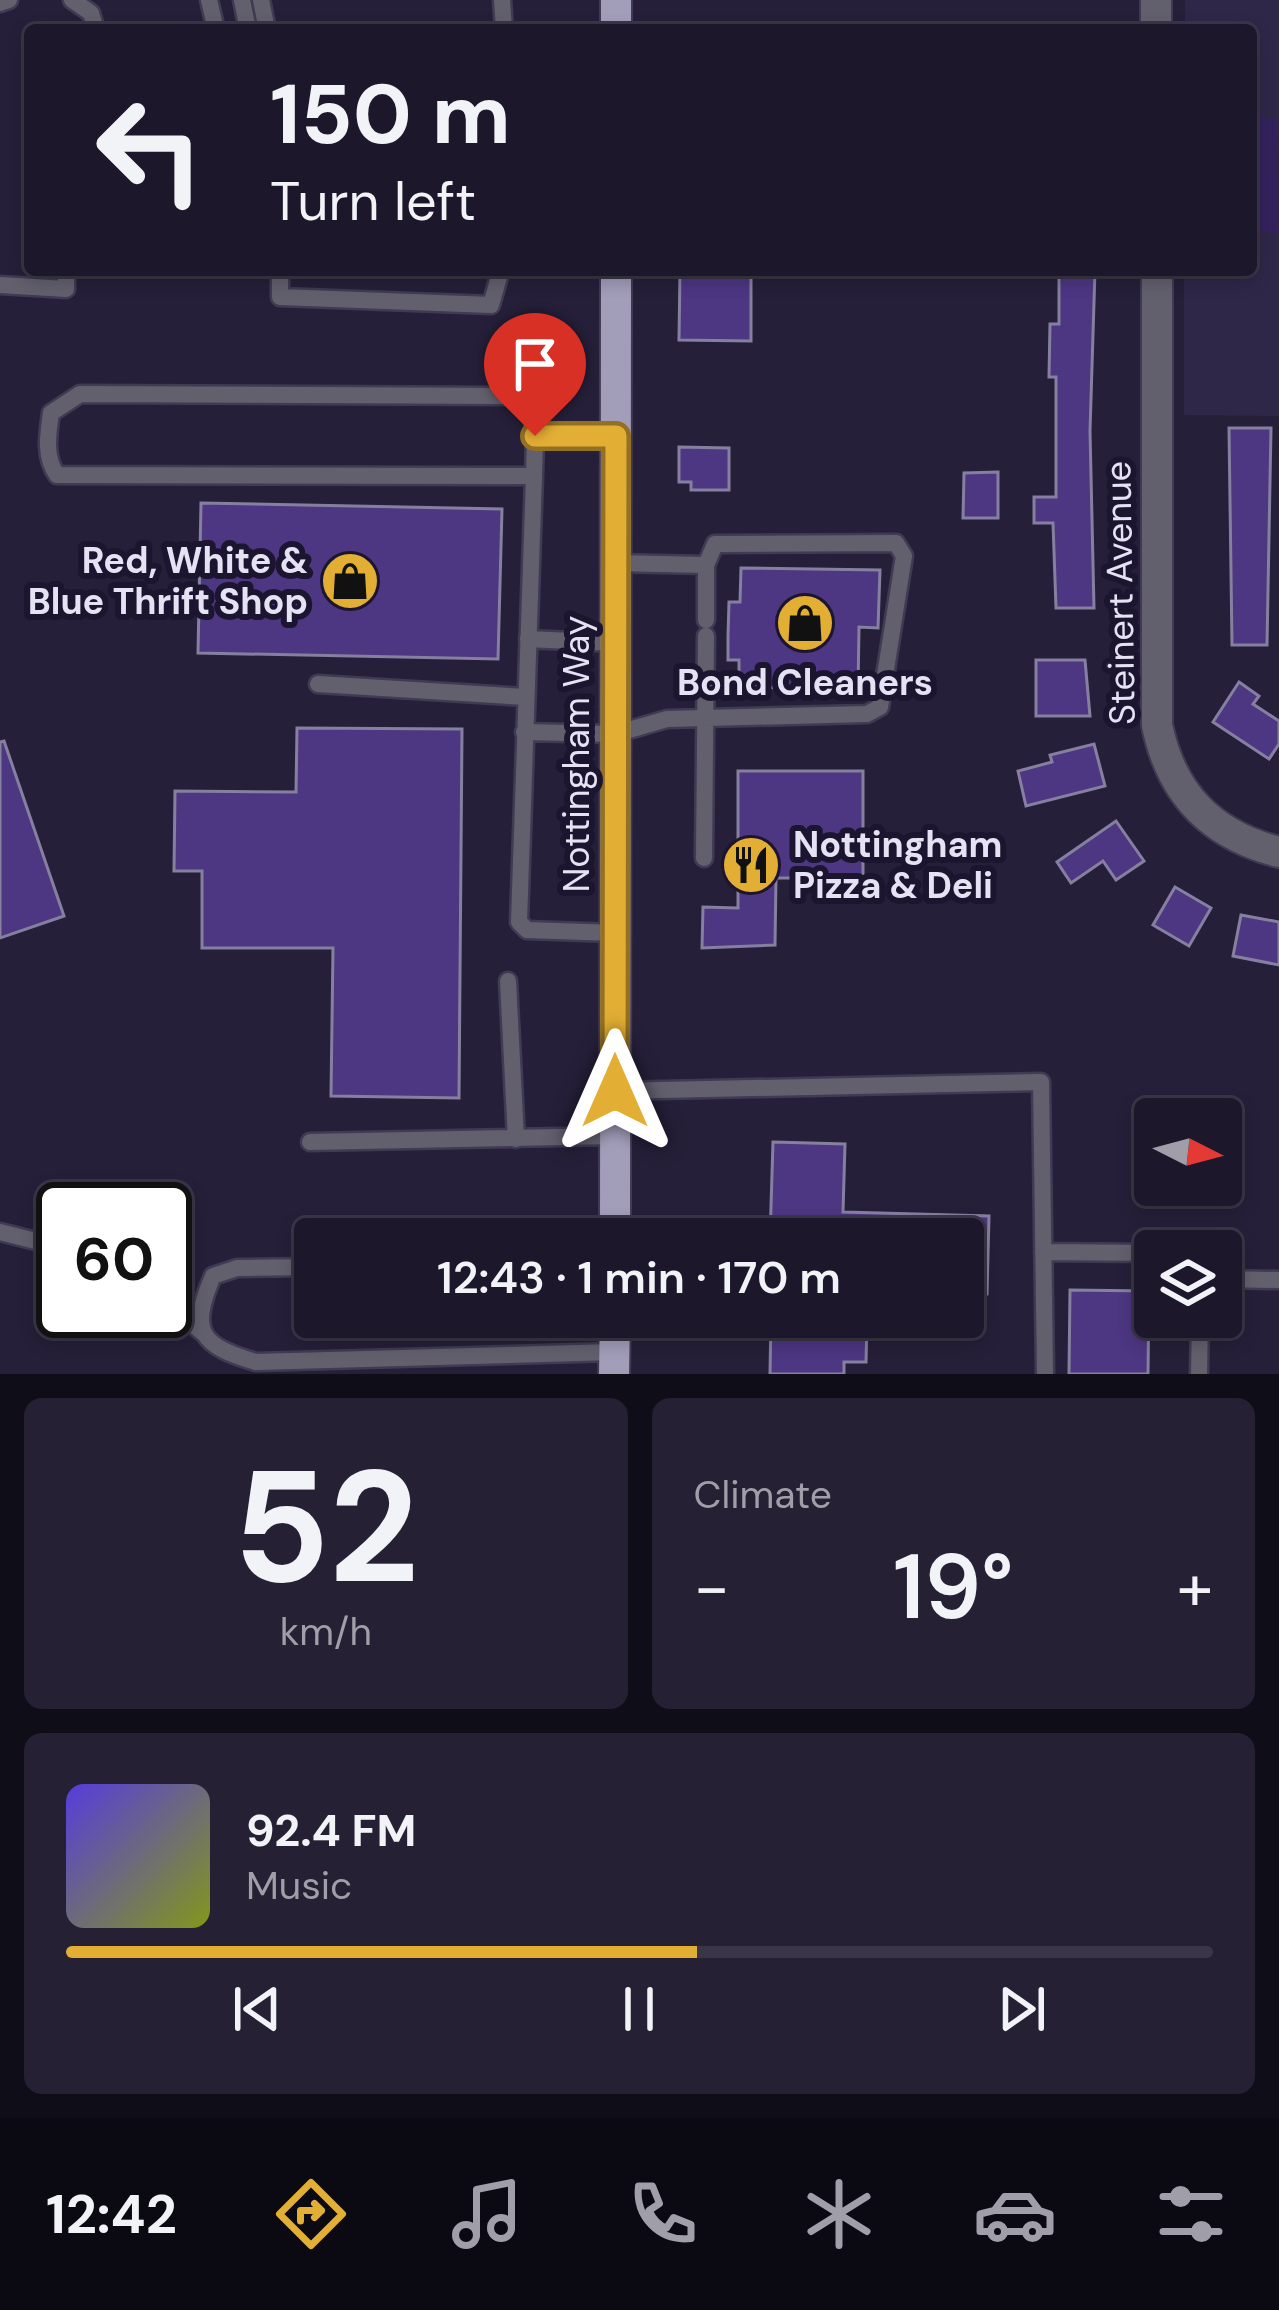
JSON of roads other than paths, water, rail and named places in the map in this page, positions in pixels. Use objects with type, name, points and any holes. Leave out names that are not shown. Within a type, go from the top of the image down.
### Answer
[{"type":"main road","name":"Nottingham Way","points":[[615,1218],[616,276]]},
{"type":"street","name":"Steinert Avenue","points":[[1156,276],[1157,724],[1163,754],[1191,804],[1216,827],[1279,852]]},
{"type":"lane","points":[[0,3],[9,0]]},
{"type":"lane","points":[[72,0],[91,13],[94,24]]},
{"type":"lane","points":[[0,285],[66,289],[66,276]]},
{"type":"lane","points":[[280,276],[280,297],[491,304],[499,276]]},
{"type":"lane","points":[[534,476],[57,475],[50,465],[47,437],[51,412],[66,398],[80,394],[513,396],[530,403],[535,436],[534,476],[528,639],[525,697],[519,922],[527,930],[615,933]]},
{"type":"lane","points":[[535,436],[616,436]]},
{"type":"lane","points":[[524,732],[615,734],[667,719],[705,719],[867,714],[880,706],[904,556],[896,543],[715,544],[706,565],[706,628],[705,719],[704,858]]},
{"type":"lane","points":[[615,562],[706,565]]},
{"type":"lane","points":[[528,639],[615,643]]},
{"type":"lane","points":[[317,684],[525,697]]},
{"type":"lane","points":[[508,981],[515,1139]]},
{"type":"lane","points":[[615,1091],[1041,1082],[1045,1374]]},
{"type":"lane","points":[[310,1142],[615,1136]]},
{"type":"lane","points":[[0,1232],[36,1241]]},
{"type":"lane","points":[[1043,1252],[1134,1253]]},
{"type":"lane","points":[[202,1332],[200,1305],[213,1276],[236,1268],[294,1267]]},
{"type":"lane","points":[[1242,1279],[1279,1280]]},
{"type":"lane","points":[[192,1324],[214,1349],[256,1362],[614,1363]]},
{"type":"lane","points":[[1199,1374],[1200,1338]]},
{"type":"place","name":"Red, White & Blue Thrift Shop","points":[[350,581]]},
{"type":"place","name":"Bond Cleaners","points":[[805,623]]},
{"type":"place","name":"Nottingham Pizza & Deli","points":[[751,865]]}]
